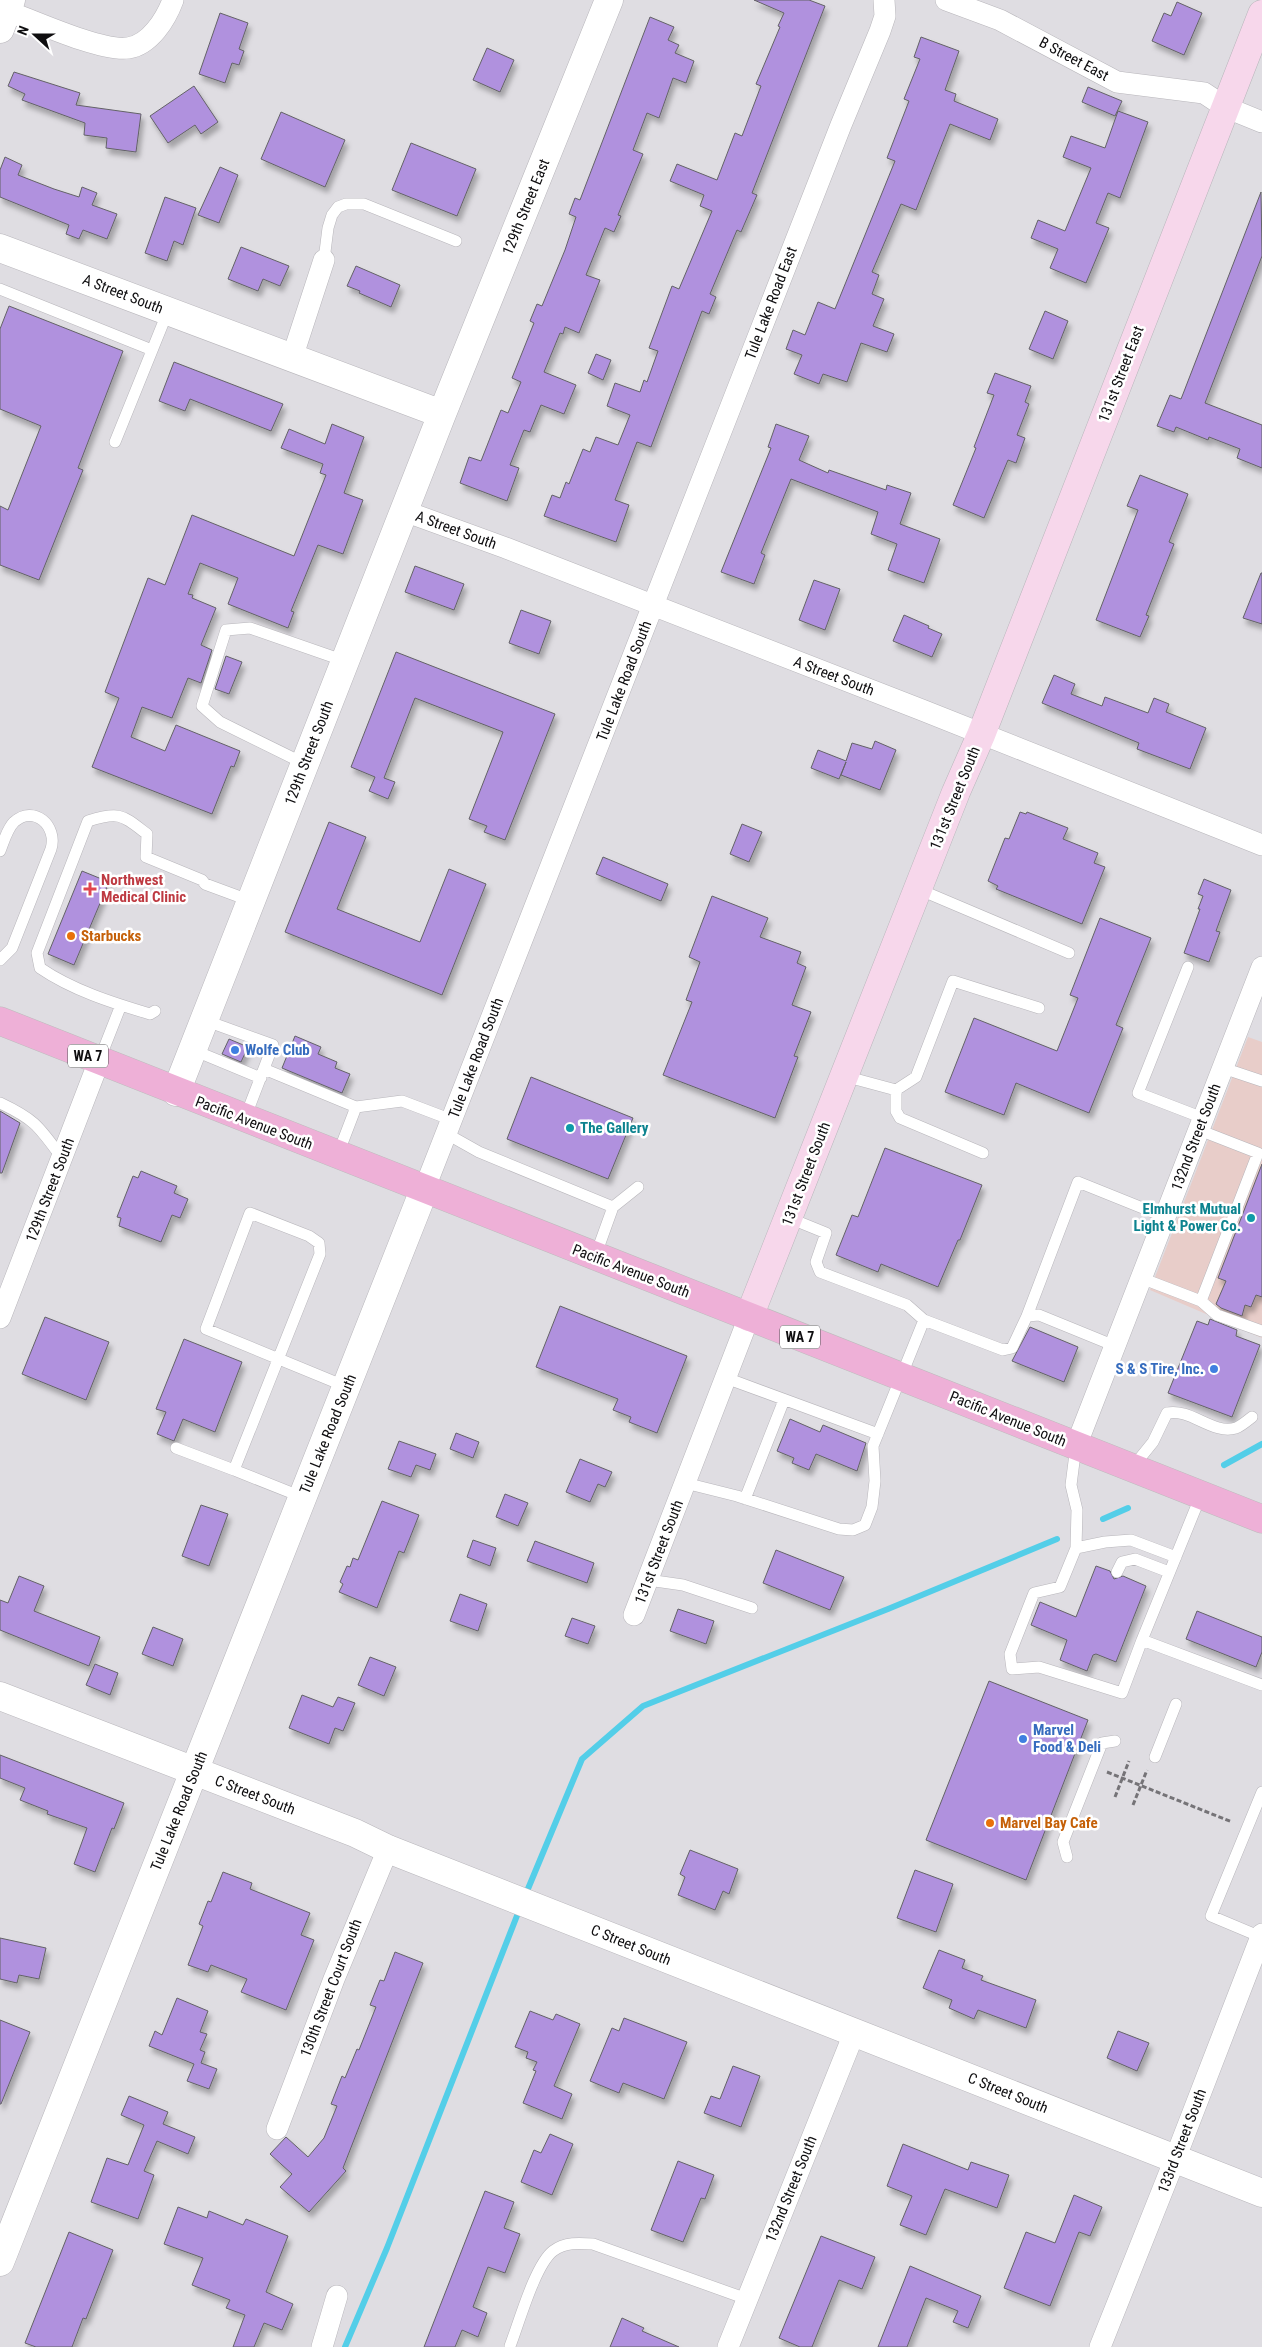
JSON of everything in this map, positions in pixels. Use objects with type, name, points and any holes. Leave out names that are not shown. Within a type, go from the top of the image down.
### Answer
[{"type":"main road","name":"131st Street East","points":[[981,735],[1262,14]]},
{"type":"main road","name":"131st Street South","points":[[749,1317],[981,735]]},
{"type":"main road","name":"Pacific Avenue South","points":[[0,1021],[1132,1468],[1201,1495],[1257,1514]]},
{"type":"street","points":[[6,13],[96,44],[128,48],[144,40],[165,19],[173,0]]},
{"type":"street","name":"129th Street East","points":[[442,414],[610,0]]},
{"type":"street","name":"Tule Lake Road East","points":[[652,605],[841,125],[880,31],[885,16],[884,0]]},
{"type":"street","name":"B Street East","points":[[946,0],[1000,20],[1117,82],[1204,93],[1225,108],[1262,122]]},
{"type":"street","name":"A Street South","points":[[0,248],[442,414]]},
{"type":"street","points":[[292,358],[324,260]]},
{"type":"street","name":"129th Street South","points":[[176,1092],[442,414]]},
{"type":"street","name":"A Street South","points":[[404,512],[652,605],[1262,845]]},
{"type":"street","name":"Tule Lake Road South","points":[[0,2262],[347,1387],[652,605]]},
{"type":"street","name":"132nd Street South","points":[[1076,1446],[1262,967]]},
{"type":"street","name":"129th Street South","points":[[0,1318],[99,1061]]},
{"type":"street","name":"131st Street South","points":[[634,1615],[749,1317]]},
{"type":"street","name":"C Street South","points":[[0,1696],[355,1833],[388,1849],[1262,2193]]},
{"type":"street","name":"130th Street Court South","points":[[277,2129],[337,1970],[388,1849]]},
{"type":"street","name":"133rd Street South","points":[[1100,2347],[1175,2159],[1256,1967],[1261,1935]]},
{"type":"street","name":"132nd Street South","points":[[728,2347],[855,2032]]},
{"type":"street","points":[[322,2347],[337,2296]]},
{"type":"lane","points":[[324,260],[328,228],[332,215],[338,207],[346,204],[364,204],[456,241]]},
{"type":"lane","points":[[0,289],[152,350]]},
{"type":"lane","points":[[115,442],[168,311]]},
{"type":"lane","points":[[305,764],[220,722],[202,706],[226,630],[250,628],[345,662]]},
{"type":"lane","points":[[155,1011],[150,1014],[121,1005],[56,979],[40,968],[37,953],[88,821],[103,816],[124,816],[147,834],[146,857],[250,901]]},
{"type":"lane","points":[[0,851],[9,828],[18,819],[24,817],[37,817],[44,821],[53,834],[53,842],[12,948],[0,960]]},
{"type":"lane","points":[[918,890],[1069,953]]},
{"type":"lane","points":[[1188,966],[1138,1093],[1260,1154],[1201,1301]]},
{"type":"lane","points":[[844,1076],[896,1090],[916,1077],[953,981],[1039,1008]]},
{"type":"lane","points":[[99,1061],[121,1005]]},
{"type":"lane","points":[[204,1020],[273,1045],[245,1119]]},
{"type":"lane","points":[[192,1050],[356,1107],[402,1102],[449,1127],[480,1152],[613,1207]]},
{"type":"lane","points":[[1223,1068],[1262,1081]]},
{"type":"lane","points":[[896,1090],[896,1111],[900,1118],[983,1153]]},
{"type":"lane","points":[[0,1103],[22,1113],[38,1124],[62,1158]]},
{"type":"lane","points":[[337,1155],[356,1107]]},
{"type":"lane","points":[[789,1218],[826,1233],[816,1262],[820,1272],[907,1305],[924,1320],[1003,1350],[1012,1348],[1027,1316],[1078,1182],[1165,1217]]},
{"type":"lane","points":[[595,1257],[613,1207],[638,1187]]},
{"type":"lane","points":[[234,1470],[279,1360],[320,1254],[319,1243],[309,1236],[250,1213],[206,1330],[279,1360],[347,1387]]},
{"type":"lane","points":[[1141,1278],[1201,1301],[1217,1315],[1262,1331]]},
{"type":"lane","points":[[1027,1316],[1039,1315],[1115,1346]]},
{"type":"lane","points":[[685,1483],[745,1498],[839,1529],[854,1530],[865,1525],[872,1507],[875,1481],[873,1446],[924,1320]]},
{"type":"lane","points":[[726,1378],[878,1434]]},
{"type":"lane","points":[[745,1498],[784,1400]]},
{"type":"lane","points":[[1132,1468],[1153,1442],[1167,1413],[1183,1414],[1221,1429],[1236,1428],[1252,1417]]},
{"type":"lane","points":[[1076,1446],[1071,1485],[1078,1510],[1076,1548],[1060,1587],[1034,1593],[1010,1654],[1012,1669],[1039,1667],[1122,1692],[1201,1495]]},
{"type":"lane","points":[[176,1448],[302,1497]]},
{"type":"lane","points":[[1076,1548],[1105,1542],[1131,1540],[1176,1557]]},
{"type":"lane","points":[[1117,1572],[1122,1562],[1135,1559],[1169,1572]]},
{"type":"lane","points":[[648,1580],[684,1585],[752,1608]]},
{"type":"lane","points":[[1142,1640],[1262,1685]]},
{"type":"lane","points":[[1155,1757],[1176,1704]]},
{"type":"lane","points":[[1066,1857],[1063,1842],[1102,1743],[1115,1741]]},
{"type":"lane","points":[[1261,1798],[1211,1916],[1261,1935]]},
{"type":"lane","points":[[510,2346],[540,2268],[553,2251],[573,2242],[593,2244],[747,2299]]},
{"type":"path","points":[[1115,1797],[1129,1761]]},
{"type":"path","points":[[1133,1805],[1147,1768]]},
{"type":"path","points":[[1143,1786],[1232,1822]]},
{"type":"shaded area","name":"Elmhurst Mutual Light & Power Co.","points":[[1248,1037],[1262,1042],[1262,1338],[1150,1290]]},
{"type":"building","points":[[754,0],[809,0],[825,6],[752,193],[757,195],[741,232],[737,230],[710,294],[716,297],[709,314],[702,311],[651,447],[637,442],[615,500],[629,505],[616,542],[544,516],[552,495],[560,498],[566,482],[569,484],[583,449],[590,452],[596,437],[618,445],[630,415],[607,406],[615,383],[640,392],[644,380],[647,382],[658,351],[649,348],[672,286],[679,289],[712,211],[700,206],[704,195],[670,181],[677,164],[717,180],[735,133],[742,136],[761,86],[756,84],[784,13]]},
{"type":"building","points":[[1177,2],[1202,13],[1184,55],[1152,41],[1164,13],[1171,16]]},
{"type":"building","points":[[220,13],[248,23],[239,49],[244,51],[239,65],[232,63],[225,83],[199,74]]},
{"type":"building","points":[[650,17],[674,27],[668,40],[679,45],[675,53],[694,61],[686,83],[673,78],[659,118],[647,113],[633,150],[643,154],[618,215],[621,216],[614,232],[605,228],[586,275],[600,280],[579,333],[565,327],[563,334],[560,333],[544,372],[576,385],[564,414],[541,405],[530,432],[524,430],[510,465],[519,468],[507,501],[460,483],[469,457],[481,461],[501,410],[508,413],[521,382],[512,378],[534,323],[530,321],[537,304],[542,306],[565,250],[576,217],[569,214],[575,198],[580,200]]},
{"type":"building","points":[[921,37],[959,51],[945,90],[956,94],[954,101],[998,119],[990,140],[950,124],[916,210],[901,204],[872,272],[879,275],[872,294],[884,299],[873,326],[894,334],[887,352],[861,343],[847,382],[823,374],[819,384],[794,374],[802,355],[786,349],[793,330],[805,335],[818,302],[835,309],[895,161],[887,158],[909,101],[904,99],[920,59],[914,57]]},
{"type":"building","points":[[487,48],[514,60],[500,92],[473,80]]},
{"type":"building","points":[[14,72],[80,93],[76,105],[141,114],[136,152],[106,148],[107,138],[84,135],[85,123],[22,100],[25,94],[8,86]]},
{"type":"building","points":[[194,86],[218,122],[201,134],[195,125],[168,143],[150,116]]},
{"type":"building","points":[[1088,87],[1122,101],[1115,116],[1082,102]]},
{"type":"building","points":[[1118,111],[1148,122],[1120,198],[1108,193],[1096,223],[1109,228],[1086,283],[1050,268],[1058,249],[1031,238],[1038,220],[1065,231],[1091,168],[1063,157],[1071,136],[1105,148]]},
{"type":"building","points":[[281,112],[345,140],[325,187],[261,159]]},
{"type":"building","points":[[411,143],[476,169],[457,216],[392,190]]},
{"type":"building","points":[[5,157],[22,165],[18,175],[79,197],[82,187],[97,193],[92,205],[117,214],[107,239],[83,230],[79,239],[66,234],[69,225],[0,197],[0,170]]},
{"type":"building","points":[[220,167],[238,175],[219,223],[198,215]]},
{"type":"building","points":[[1261,192],[1262,256],[1205,403],[1262,425],[1262,468],[1237,458],[1240,449],[1209,437],[1208,440],[1176,427],[1174,432],[1157,426],[1170,395],[1181,399]]},
{"type":"building","points":[[165,197],[196,208],[183,245],[174,241],[167,261],[145,253]]},
{"type":"building","points":[[241,247],[289,266],[280,286],[263,279],[258,291],[228,279]]},
{"type":"building","points":[[356,266],[400,285],[391,307],[347,286]]},
{"type":"building","points":[[9,306],[123,351],[78,468],[83,470],[39,580],[0,565],[0,506],[8,510],[41,426],[0,409],[0,329]]},
{"type":"building","points":[[1045,311],[1068,321],[1053,359],[1029,349]]},
{"type":"building","points":[[596,354],[611,360],[603,380],[588,373]]},
{"type":"building","points":[[174,362],[283,404],[271,431],[190,399],[185,411],[159,401]]},
{"type":"building","points":[[995,373],[1031,386],[1025,402],[1029,404],[1017,435],[1025,438],[1016,463],[1008,460],[984,518],[953,505],[976,448],[974,447],[994,395],[987,393]]},
{"type":"building","points":[[332,424],[364,437],[344,493],[363,500],[343,554],[318,545],[291,611],[294,612],[288,628],[228,604],[238,578],[200,563],[188,594],[193,595],[192,598],[216,608],[201,645],[212,650],[201,683],[188,678],[172,718],[142,707],[131,737],[165,751],[176,725],[240,751],[234,767],[231,766],[212,814],[92,767],[119,698],[105,692],[148,578],[165,585],[192,515],[294,556],[326,475],[320,473],[323,464],[281,448],[289,429],[325,444]]},
{"type":"building","points":[[776,424],[809,436],[799,460],[828,473],[829,470],[886,490],[887,485],[911,493],[900,524],[940,539],[924,583],[888,570],[897,544],[871,534],[878,512],[791,479],[761,553],[765,555],[754,584],[721,572],[771,448],[768,447]]},
{"type":"building","points":[[1140,475],[1188,494],[1169,542],[1174,544],[1146,615],[1149,616],[1140,637],[1096,620],[1138,510],[1127,506]]},
{"type":"building","points":[[415,566],[464,584],[454,610],[405,592]]},
{"type":"building","points":[[1262,573],[1262,624],[1243,618]]},
{"type":"building","points":[[814,580],[840,589],[825,630],[799,620]]},
{"type":"building","points":[[521,610],[551,621],[539,654],[509,643]]},
{"type":"building","points":[[904,615],[942,634],[932,657],[893,641]]},
{"type":"building","points":[[396,652],[555,714],[505,840],[484,832],[487,826],[469,819],[503,732],[415,698],[384,778],[395,782],[388,799],[369,791],[375,777],[351,767]]},
{"type":"building","points":[[226,656],[242,662],[229,694],[215,689]]},
{"type":"building","points":[[1054,675],[1075,684],[1071,694],[1102,706],[1105,697],[1148,713],[1154,698],[1169,704],[1166,712],[1206,728],[1190,769],[1137,749],[1139,743],[1042,703]]},
{"type":"building","points":[[875,741],[896,750],[880,790],[841,775],[846,762],[839,779],[811,768],[818,750],[846,761],[852,743],[872,749]]},
{"type":"building","points":[[1020,812],[1026,814],[1027,812],[1068,828],[1063,839],[1098,853],[1094,863],[1105,867],[1082,924],[996,889],[998,886],[988,881],[1005,838],[1009,839]]},
{"type":"building","points":[[329,822],[366,837],[337,909],[420,942],[449,869],[486,884],[442,995],[285,932]]},
{"type":"building","points":[[742,824],[762,832],[749,862],[730,854]]},
{"type":"building","points":[[603,857],[668,884],[661,901],[596,874]]},
{"type":"building","name":"Starbucks","points":[[82,871],[109,882],[74,965],[48,954]]},
{"type":"building","points":[[1204,879],[1231,890],[1216,931],[1220,932],[1209,962],[1184,953],[1200,909],[1198,909],[1203,896],[1198,894]]},
{"type":"building","points":[[712,896],[768,918],[760,937],[801,952],[797,963],[806,967],[792,1005],[811,1012],[794,1056],[798,1057],[775,1118],[663,1075],[692,1002],[686,1000],[700,962],[689,957]]},
{"type":"building","points":[[1100,918],[1151,938],[1116,1025],[1123,1028],[1089,1113],[1016,1083],[1004,1115],[945,1092],[974,1018],[1057,1051],[1078,998],[1070,995]]},
{"type":"building","points":[[295,1036],[321,1047],[318,1054],[337,1062],[335,1068],[350,1074],[342,1093],[282,1068]]},
{"type":"building","name":"Wolfe Club","points":[[229,1039],[248,1047],[241,1062],[222,1054]]},
{"type":"building","name":"The Gallery","points":[[531,1077],[633,1118],[608,1179],[507,1139]]},
{"type":"building","points":[[0,1111],[20,1123],[2,1173],[0,1173]]},
{"type":"building","points":[[885,1148],[982,1185],[960,1240],[958,1240],[938,1287],[881,1264],[878,1272],[836,1255],[852,1215],[858,1217]]},
{"type":"building","points":[[1262,1164],[1262,1297],[1256,1295],[1251,1307],[1245,1305],[1242,1316],[1221,1308],[1216,1304],[1226,1281],[1218,1278]]},
{"type":"building","points":[[141,1171],[177,1186],[174,1193],[188,1199],[180,1218],[172,1215],[161,1242],[119,1226],[121,1218],[117,1217],[133,1176],[138,1178]]},
{"type":"building","points":[[560,1306],[687,1356],[657,1433],[629,1422],[631,1417],[613,1410],[618,1399],[536,1367]]},
{"type":"building","points":[[45,1317],[109,1342],[86,1400],[22,1374]]},
{"type":"building","name":"S & S Tire, Inc.","points":[[1210,1319],[1237,1330],[1236,1336],[1260,1345],[1232,1417],[1168,1393],[1197,1321],[1208,1325]]},
{"type":"building","points":[[1030,1327],[1078,1347],[1064,1382],[1012,1361]]},
{"type":"building","points":[[184,1339],[242,1362],[215,1432],[183,1419],[174,1441],[157,1434],[166,1412],[156,1409]]},
{"type":"building","points":[[790,1419],[820,1432],[823,1425],[866,1443],[857,1471],[816,1454],[809,1470],[792,1463],[794,1458],[777,1451]]},
{"type":"building","points":[[456,1433],[479,1442],[473,1458],[450,1449]]},
{"type":"building","points":[[399,1441],[436,1454],[430,1470],[416,1465],[411,1477],[388,1469]]},
{"type":"building","points":[[580,1459],[612,1472],[605,1487],[598,1484],[590,1502],[566,1492]]},
{"type":"building","points":[[505,1494],[528,1503],[518,1526],[496,1517]]},
{"type":"building","points":[[382,1501],[419,1515],[404,1553],[399,1551],[377,1608],[339,1592],[343,1584],[340,1582],[347,1566],[350,1567],[353,1558],[358,1560]]},
{"type":"building","points":[[201,1505],[228,1514],[209,1566],[182,1556]]},
{"type":"building","points":[[473,1540],[496,1548],[490,1566],[467,1557]]},
{"type":"building","points":[[535,1541],[594,1563],[587,1583],[527,1561]]},
{"type":"building","points":[[776,1550],[844,1577],[830,1610],[763,1583]]},
{"type":"building","points":[[1096,1566],[1110,1571],[1114,1579],[1123,1576],[1146,1586],[1116,1662],[1096,1654],[1093,1655],[1087,1671],[1060,1660],[1067,1640],[1031,1625],[1040,1602],[1076,1617]]},
{"type":"building","points":[[19,1576],[44,1586],[34,1611],[100,1637],[89,1666],[0,1630],[0,1600],[8,1603]]},
{"type":"building","points":[[460,1594],[487,1604],[478,1631],[450,1621]]},
{"type":"building","points":[[678,1609],[714,1621],[706,1644],[670,1631]]},
{"type":"building","points":[[1197,1611],[1262,1637],[1262,1652],[1256,1667],[1186,1639]]},
{"type":"building","points":[[572,1618],[595,1626],[588,1644],[565,1636]]},
{"type":"building","points":[[153,1627],[183,1639],[173,1666],[142,1654]]},
{"type":"building","points":[[370,1657],[396,1667],[384,1696],[358,1685]]},
{"type":"building","points":[[95,1664],[118,1673],[110,1695],[86,1685]]},
{"type":"building","points":[[989,1681],[1088,1720],[1026,1880],[926,1840]]},
{"type":"building","points":[[302,1695],[333,1707],[338,1697],[355,1703],[343,1731],[335,1728],[329,1744],[289,1728]]},
{"type":"building","points":[[0,1755],[124,1803],[95,1872],[74,1864],[87,1828],[47,1814],[48,1811],[20,1800],[25,1788],[0,1778]]},
{"type":"building","points":[[690,1850],[738,1869],[729,1894],[723,1891],[715,1910],[678,1895],[685,1877],[680,1874]]},
{"type":"building","points":[[915,1870],[953,1884],[936,1932],[897,1918]]},
{"type":"building","points":[[223,1872],[252,1883],[250,1889],[310,1913],[301,1935],[314,1940],[286,2010],[241,1992],[247,1979],[211,1965],[208,1972],[188,1965],[203,1926],[199,1924],[208,1901],[211,1902]]},
{"type":"building","points":[[0,1938],[46,1948],[39,1979],[19,1975],[17,1983],[0,1979]]},
{"type":"building","points":[[939,1950],[965,1960],[962,1968],[983,1976],[981,1980],[1036,2000],[1026,2028],[978,2010],[974,2019],[949,2008],[952,2000],[923,1988]]},
{"type":"building","points":[[395,1952],[423,1963],[343,2168],[346,2171],[309,2212],[280,2187],[292,2174],[270,2154],[286,2137],[308,2157],[324,2138],[337,2106],[331,2104],[342,2076],[345,2078],[357,2049],[359,2050],[376,2007],[370,2005],[380,1980],[384,1981]]},
{"type":"building","points":[[177,1998],[208,2011],[200,2032],[207,2034],[200,2050],[205,2052],[201,2063],[217,2069],[209,2089],[187,2081],[194,2064],[149,2046],[155,2031],[162,2035]]},
{"type":"building","points":[[530,2011],[553,2020],[556,2014],[580,2024],[554,2086],[572,2094],[562,2119],[523,2103],[536,2071],[533,2070],[537,2062],[526,2058],[528,2052],[515,2047]]},
{"type":"building","points":[[624,2018],[687,2042],[664,2099],[623,2083],[619,2093],[590,2081],[612,2028],[619,2031]]},
{"type":"building","points":[[0,2020],[30,2032],[1,2104],[0,2104]]},
{"type":"building","points":[[1118,2031],[1149,2043],[1137,2071],[1107,2058]]},
{"type":"building","points":[[733,2066],[760,2076],[741,2127],[704,2113],[711,2096],[720,2099]]},
{"type":"building","points":[[129,2096],[168,2112],[163,2124],[195,2137],[188,2154],[157,2141],[144,2171],[154,2175],[138,2219],[91,2202],[107,2158],[128,2165],[144,2125],[121,2115]]},
{"type":"building","points":[[550,2134],[573,2144],[552,2195],[521,2182],[534,2150],[541,2153]]},
{"type":"building","points":[[903,2144],[968,2170],[971,2162],[1009,2175],[997,2208],[945,2189],[926,2235],[900,2225],[912,2196],[887,2186]]},
{"type":"building","points":[[678,2161],[714,2175],[705,2199],[701,2198],[683,2242],[651,2230]]},
{"type":"building","points":[[485,2191],[514,2202],[504,2228],[520,2234],[505,2273],[488,2267],[473,2307],[487,2313],[478,2337],[462,2330],[455,2347],[424,2347]]},
{"type":"building","points":[[1074,2195],[1102,2207],[1090,2236],[1079,2232],[1050,2306],[1004,2288],[1026,2232],[1055,2243]]},
{"type":"building","points":[[178,2207],[207,2218],[209,2211],[243,2225],[246,2219],[288,2236],[266,2292],[293,2304],[282,2330],[264,2323],[254,2347],[233,2347],[245,2315],[226,2308],[230,2300],[192,2285],[203,2258],[164,2244]]},
{"type":"building","points":[[69,2232],[113,2250],[86,2319],[83,2318],[72,2347],[36,2347],[25,2343]]},
{"type":"building","points":[[821,2236],[875,2257],[862,2289],[839,2280],[812,2347],[800,2347],[779,2338]]},
{"type":"building","points":[[910,2266],[981,2296],[968,2328],[953,2322],[958,2311],[926,2298],[907,2347],[878,2347]]},
{"type":"building","points":[[622,2318],[644,2328],[642,2331],[679,2347],[610,2347]]},
{"type":"waterway","points":[[1224,1465],[1262,1444]]},
{"type":"waterway","points":[[1103,1519],[1128,1508]]},
{"type":"waterway","points":[[525,1896],[582,1759],[643,1706],[888,1609],[1057,1539]]},
{"type":"waterway","points":[[345,2347],[387,2248],[520,1908]]},
{"type":"place","name":"Northwest Medical Clinic","points":[[90,889]]},
{"type":"place","name":"Starbucks","points":[[71,936]]},
{"type":"place","name":"Wolfe Club","points":[[235,1050]]},
{"type":"place","name":"The Gallery","points":[[570,1128]]},
{"type":"place","name":"Elmhurst Mutual Light & Power Co.","points":[[1251,1218]]},
{"type":"place","name":"S & S Tire, Inc.","points":[[1214,1369]]},
{"type":"place","name":"Marvel Food & Deli","points":[[1023,1739]]},
{"type":"place","name":"Marvel Bay Cafe","points":[[990,1823]]}]
